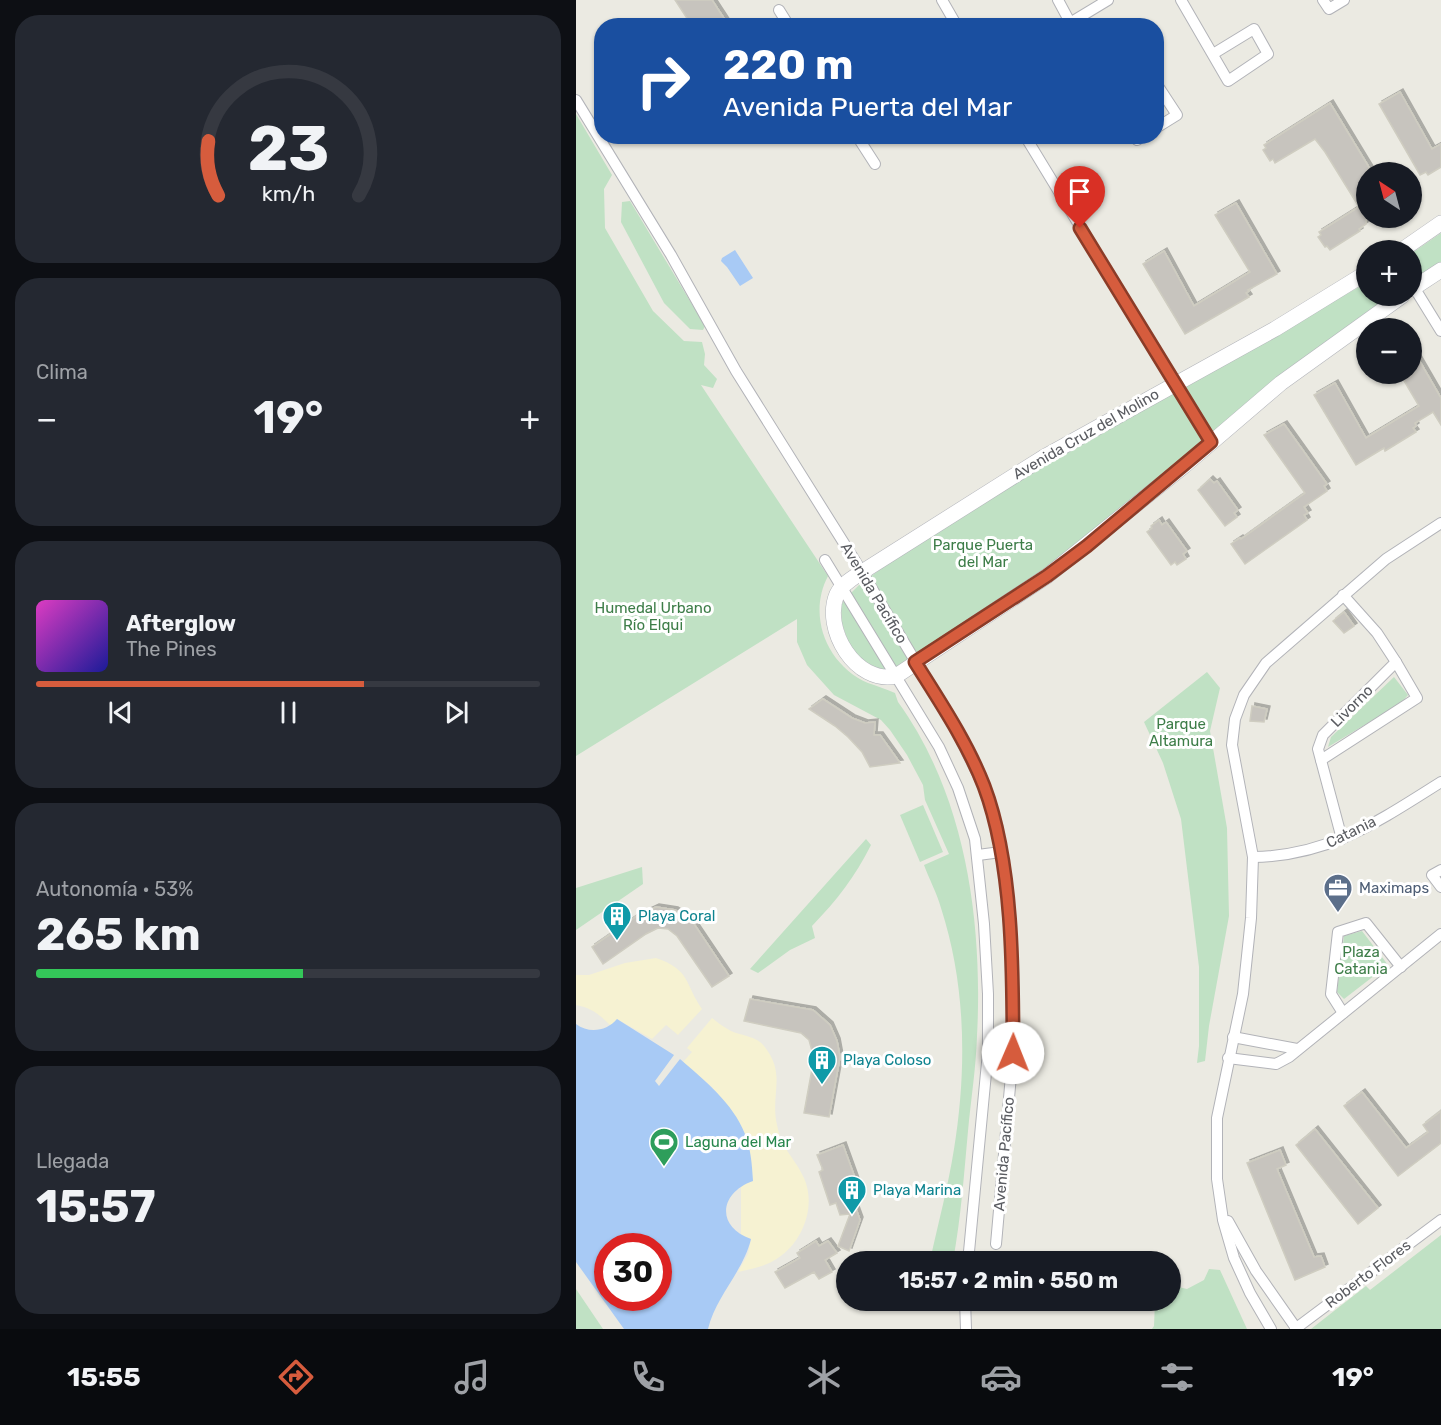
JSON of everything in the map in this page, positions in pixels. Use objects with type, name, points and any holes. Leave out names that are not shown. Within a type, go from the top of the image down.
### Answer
[{"type":"street","points":[[942,0],[952,18]]},
{"type":"street","points":[[1058,0],[1066,18]]},
{"type":"street","points":[[1079,18],[1108,0]]},
{"type":"street","points":[[1181,0],[1228,81],[1268,54],[1254,29],[1213,54]]},
{"type":"street","points":[[1323,0],[1329,9],[1344,0]]},
{"type":"street","points":[[779,10],[784,18]]},
{"type":"street","points":[[1164,95],[1177,115],[1164,123]]},
{"type":"street","name":"Avenida Pacífico","points":[[576,100],[594,129]]},
{"type":"street","name":"Avenida Pacífico","points":[[603,144],[687,281],[736,371],[862,572],[954,726],[979,773],[994,817],[1001,852],[1012,965],[1013,1053],[996,1244]]},
{"type":"street","points":[[862,144],[874,165]]},
{"type":"street","points":[[1029,144],[1211,442]]},
{"type":"street","points":[[1416,240],[1441,223]]},
{"type":"street","points":[[1422,282],[1441,270]]},
{"type":"street","name":"Avenida Cruz del Molino","points":[[842,587],[1025,468],[1275,329],[1356,279]]},
{"type":"street","points":[[1422,305],[1441,331]]},
{"type":"street","points":[[896,676],[1047,576],[1087,546],[1281,382],[1386,306]]},
{"type":"street","points":[[1271,1329],[1250,1293],[1234,1258],[1216,1179],[1216,1133],[1219,1104],[1243,994],[1251,918],[1253,857],[1232,745],[1239,707],[1250,683],[1266,663],[1386,559],[1441,523]]},
{"type":"street","name":"Avenida Pacífico","points":[[825,560],[919,712],[949,767],[967,813],[978,855],[987,968],[988,1052],[969,1251]]},
{"type":"street","name":"Avenida Pacífico","points":[[842,587],[835,601],[834,616],[842,645],[852,660],[870,673],[884,677],[896,676]]},
{"type":"street","points":[[1321,760],[1417,698],[1377,633],[1343,595]]},
{"type":"street","name":"Livorno","points":[[1342,839],[1318,749],[1323,735],[1396,662]]},
{"type":"street","name":"Catania","points":[[1253,857],[1292,855],[1342,839],[1441,782]]},
{"type":"street","points":[[978,855],[1001,852]]},
{"type":"street","points":[[1441,870],[1432,875],[1441,887]]},
{"type":"street","points":[[1342,1013],[1331,994],[1338,932],[1366,923],[1401,967]]},
{"type":"street","points":[[1228,1058],[1276,1064],[1289,1057],[1441,934]]},
{"type":"street","points":[[1233,1037],[1297,1049]]},
{"type":"street","points":[[988,1052],[1013,1053]]},
{"type":"street","points":[[1220,1201],[1256,1271],[1295,1329]]},
{"type":"street","name":"Roberto Flores","points":[[1295,1329],[1441,1220]]},
{"type":"street","points":[[965,1311],[966,1329]]},
{"type":"green space","name":"Humedal Urbano Río Elqui","points":[[576,114],[612,175],[604,189],[605,228],[653,311],[684,341],[702,342],[705,354],[704,365],[717,379],[713,388],[701,385],[828,576],[822,591],[820,607],[825,638],[832,652],[854,675],[895,693],[940,778],[954,819],[973,905],[978,993],[975,1072],[954,1251],[932,1251],[949,1177],[958,1119],[962,1058],[960,997],[949,937],[939,902],[924,865],[949,854],[925,800],[923,785],[890,730],[881,720],[834,695],[807,665],[797,642],[797,619],[576,756]]},
{"type":"green space","points":[[630,201],[705,326],[703,330],[690,329],[664,303],[621,222],[622,202]]},
{"type":"green space","points":[[1441,233],[1441,262],[1422,274],[1422,246]]},
{"type":"green space","name":"Parque Puerta del Mar","points":[[1356,289],[1356,306],[1375,306],[1277,377],[1179,461],[1044,570],[896,668],[878,671],[857,656],[848,641],[842,624],[841,606],[860,584],[957,514]]},
{"type":"green space","name":"Parque Altamura","points":[[1207,672],[1220,688],[1210,731],[1227,828],[1229,916],[1205,1061],[1197,1063],[1199,967],[1181,819],[1163,763],[1144,722]]},
{"type":"green space","points":[[1394,677],[1408,695],[1401,703],[1328,747],[1331,737]]},
{"type":"green space","points":[[923,805],[943,852],[920,862],[900,815]]},
{"type":"green space","points":[[866,839],[871,845],[859,868],[812,926],[815,938],[790,950],[758,973],[750,969]]},
{"type":"green space","points":[[642,867],[643,884],[576,930],[576,888]]},
{"type":"green space","name":"Plaza Catania","points":[[1362,931],[1388,965],[1344,999],[1337,992],[1344,936]]},
{"type":"green space","points":[[1441,1235],[1441,1329],[1311,1329],[1366,1286],[1370,1290]]},
{"type":"green space","points":[[1209,1269],[1220,1270],[1247,1329],[1152,1329],[1155,1311],[1181,1311],[1181,1288],[1187,1289],[1204,1280]]},
{"type":"green space","points":[[576,1289],[603,1329],[576,1329]]},
{"type":"sand","points":[[656,958],[675,967],[681,973],[702,1009],[678,1035],[666,1025],[652,1039],[617,1019],[611,1026],[595,1012],[576,1005],[576,975],[589,975],[625,963]]},
{"type":"sand","points":[[712,1018],[731,1031],[757,1040],[771,1056],[776,1075],[775,1114],[779,1134],[808,1189],[808,1213],[799,1236],[792,1246],[769,1263],[738,1272],[748,1254],[751,1239],[741,1236],[741,1185],[727,1105],[712,1087],[683,1062],[692,1052],[687,1048]]},
{"type":"water","points":[[735,250],[753,278],[740,286],[721,261]]},
{"type":"water","name":"Laguna del Mar","points":[[617,1019],[674,1055],[655,1081],[659,1086],[680,1059],[725,1102],[740,1123],[747,1140],[753,1181],[733,1193],[726,1210],[727,1219],[732,1227],[751,1239],[708,1329],[624,1329],[611,1311],[672,1311],[672,1233],[594,1233],[594,1287],[576,1262],[576,1024],[592,1030],[608,1026]]},
{"type":"building","points":[[675,0],[712,0],[724,18],[687,18]]},
{"type":"building","points":[[1400,92],[1432,149],[1441,144],[1441,167],[1428,175],[1426,172],[1422,174],[1422,162],[1412,162],[1379,104]]},
{"type":"building","points":[[1330,103],[1366,162],[1356,162],[1356,202],[1315,139],[1275,163],[1273,159],[1270,161],[1263,150],[1266,148],[1264,145]]},
{"type":"building","points":[[1236,203],[1277,274],[1248,290],[1246,293],[1249,297],[1185,334],[1143,264],[1164,251],[1194,306],[1250,272],[1215,215]]},
{"type":"building","points":[[1356,209],[1356,228],[1360,228],[1360,231],[1330,250],[1318,237],[1321,235],[1319,232]]},
{"type":"building","points":[[1422,365],[1441,398],[1441,425],[1433,412],[1415,423],[1416,426],[1413,428],[1416,432],[1356,465],[1314,395],[1335,383],[1366,438],[1419,406],[1406,384],[1422,384]]},
{"type":"building","points":[[1284,424],[1327,484],[1324,486],[1327,491],[1304,507],[1308,513],[1304,515],[1307,520],[1245,564],[1231,544],[1305,493],[1264,435]]},
{"type":"building","points":[[1210,479],[1214,483],[1217,481],[1238,510],[1234,513],[1237,517],[1225,526],[1198,490]]},
{"type":"building","points":[[1159,520],[1162,525],[1166,522],[1187,551],[1183,554],[1186,559],[1177,565],[1175,562],[1171,565],[1147,532]]},
{"type":"building","points":[[1344,612],[1354,626],[1344,633],[1333,621]]},
{"type":"building","points":[[823,699],[852,718],[865,723],[875,722],[874,735],[880,735],[900,763],[870,767],[862,752],[848,737],[809,709]]},
{"type":"building","points":[[1252,706],[1267,709],[1264,722],[1250,721]]},
{"type":"building","name":"Playa Coral","points":[[656,907],[675,910],[692,921],[729,976],[712,987],[677,936],[668,929],[658,928],[603,964],[592,947],[637,916]]},
{"type":"building","name":"Playa Coloso","points":[[750,999],[813,1010],[830,1025],[837,1041],[840,1057],[829,1117],[804,1113],[814,1058],[809,1040],[801,1033],[744,1021]]},
{"type":"building","points":[[1362,1092],[1406,1148],[1428,1132],[1423,1125],[1441,1111],[1441,1143],[1398,1176],[1344,1106]]},
{"type":"building","points":[[1315,1129],[1378,1208],[1358,1224],[1296,1145]]},
{"type":"building","name":"Playa Marina","points":[[843,1145],[860,1192],[851,1195],[860,1220],[849,1251],[838,1246],[850,1214],[840,1215],[836,1203],[830,1205],[819,1172],[823,1170],[817,1155]]},
{"type":"building","points":[[1280,1150],[1286,1165],[1277,1169],[1314,1257],[1321,1256],[1325,1267],[1295,1280],[1247,1163]]},
{"type":"building","points":[[816,1241],[819,1246],[828,1241],[836,1252],[825,1260],[832,1272],[819,1279],[814,1272],[785,1288],[775,1272],[800,1258],[797,1253]]},
{"type":"place","name":"Maximaps","points":[[1338,914]]},
{"type":"place","name":"Playa Coral","points":[[617,942]]},
{"type":"place","name":"Playa Coloso","points":[[822,1086]]},
{"type":"place","name":"Laguna del Mar","points":[[664,1168]]},
{"type":"place","name":"Playa Marina","points":[[852,1216]]},
{"type":"route","points":[[1013,1053],[1012,965],[1008,914],[994,817],[971,758],[915,662],[1047,576],[1087,546],[1211,442],[1080,228]]}]
